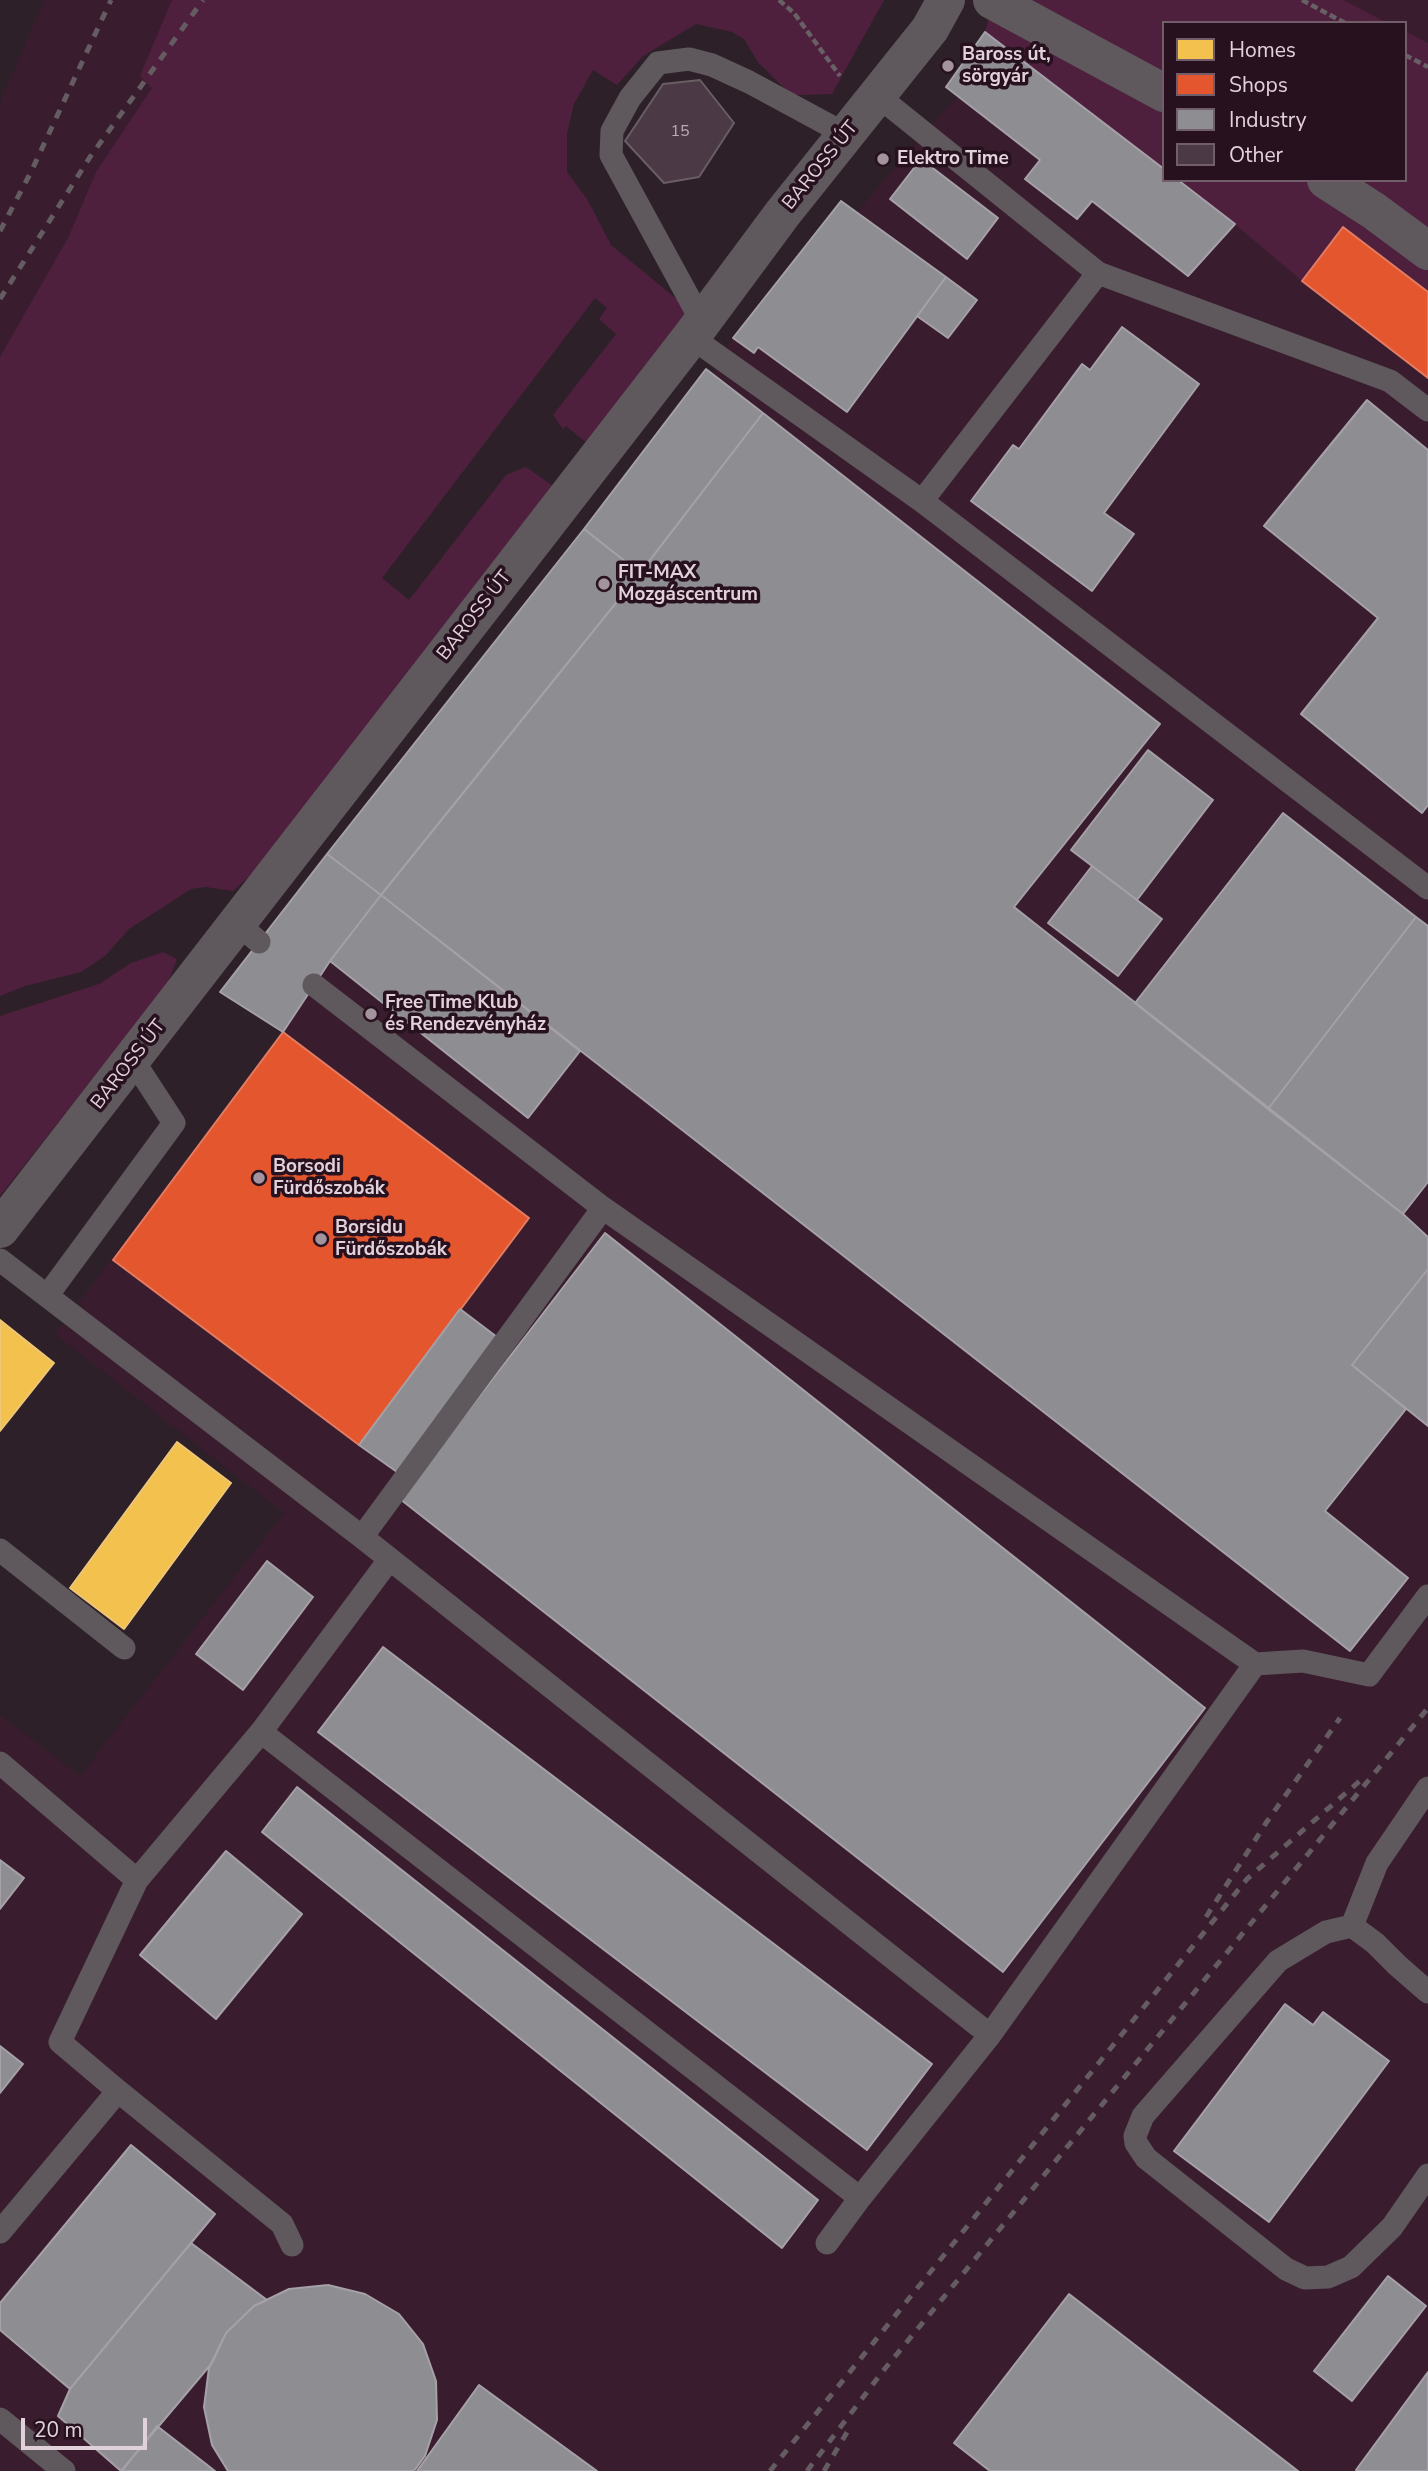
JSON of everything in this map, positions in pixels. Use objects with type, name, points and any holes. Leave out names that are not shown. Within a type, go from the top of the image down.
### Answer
[{"type":"street","name":"BAROSS ÚT","points":[[0,1229],[133,1060],[248,932],[783,213],[930,29],[946,0]]},
{"type":"street","points":[[992,0],[1162,92]]},
{"type":"street","points":[[1329,182],[1428,251]]},
{"type":"lane","points":[[1428,410],[1390,381],[1098,273],[863,114],[749,82],[712,65],[689,59],[658,63],[630,98],[612,131],[611,155],[696,329],[1428,888]]},
{"type":"lane","points":[[922,501],[1098,273]]},
{"type":"lane","points":[[314,985],[603,1208],[1255,1664],[1303,1661],[1369,1675],[1428,1596]]},
{"type":"lane","points":[[47,1296],[174,1123],[133,1060]]},
{"type":"lane","points":[[362,1537],[603,1208]]},
{"type":"lane","points":[[0,1260],[362,1537],[990,2035]]},
{"type":"lane","points":[[0,1550],[124,1648]]},
{"type":"lane","points":[[292,2245],[282,2224],[60,2042],[137,1880],[261,1732],[389,1560]]},
{"type":"lane","points":[[827,2244],[860,2198],[990,2035],[1255,1664]]},
{"type":"lane","points":[[261,1732],[860,2198]]},
{"type":"lane","points":[[0,1763],[137,1880]]},
{"type":"lane","points":[[1352,1926],[1377,1863],[1428,1788]]},
{"type":"lane","points":[[1428,1992],[1375,1942],[1352,1926],[1326,1932],[1278,1961],[1143,2116],[1135,2136],[1136,2143],[1146,2158],[1286,2269],[1305,2278],[1328,2277],[1351,2267],[1392,2227],[1428,2175]]},
{"type":"lane","points":[[0,2232],[118,2091]]},
{"type":"lane","points":[[0,2419],[64,2471]]},
{"type":"path","points":[[779,0],[794,13],[863,114]]},
{"type":"path","points":[[1302,0],[1341,21]]},
{"type":"path","points":[[1407,56],[1428,67]]},
{"type":"shaded area","points":[[44,0],[172,0],[161,31],[152,88],[96,172],[68,238],[0,357],[0,103]]},
{"type":"shaded area","points":[[172,0],[884,0],[832,94],[789,93],[757,61],[744,39],[732,32],[696,24],[643,56],[617,85],[593,70],[574,104],[567,133],[567,172],[587,199],[611,245],[684,305],[685,316],[587,443],[566,426],[563,429],[553,415],[616,334],[599,319],[607,308],[595,298],[382,578],[409,600],[506,475],[526,467],[553,486],[255,871],[233,891],[206,887],[191,889],[129,929],[105,956],[81,972],[25,986],[0,996],[0,357],[68,238],[96,172],[152,88],[140,76]]},
{"type":"shaded area","points":[[994,0],[1343,0],[1384,21],[1162,21],[1162,167],[985,32]]},
{"type":"shaded area","points":[[1343,0],[1428,0],[1428,43],[1407,32],[1407,21],[1384,21]]},
{"type":"shaded area","points":[[985,32],[1162,167],[1162,182],[1172,182],[1343,227],[1428,292],[1428,2471],[0,2471],[0,1715],[80,1776],[284,1513],[55,1334],[283,1032],[220,992],[584,529],[706,369],[713,373],[733,338],[841,201],[857,212],[957,96],[946,87]]},
{"type":"shaded area","points":[[1407,32],[1428,43],[1428,292],[1344,227],[1302,281],[1181,182],[1407,182]]},
{"type":"shaded area","points":[[163,952],[177,959],[168,983],[0,1196],[0,1016],[99,984],[131,963]]},
{"type":"building: Homes","points":[[0,1320],[54,1363],[0,1431]]},
{"type":"building: Homes","points":[[177,1442],[231,1483],[124,1629],[70,1588]]},
{"type":"building: Shops","points":[[1343,227],[1428,292],[1428,378],[1302,281]]},
{"type":"building: Shops","name":"Borsidu Fürdőszobák","points":[[283,1032],[529,1218],[359,1445],[113,1260]]},
{"type":"building: Industry","points":[[985,32],[1162,167],[1162,182],[1181,182],[1235,224],[1188,276],[1092,201],[1077,219],[1025,179],[1040,160],[946,87]]},
{"type":"building: Industry","points":[[921,159],[998,218],[967,259],[890,199]]},
{"type":"building: Industry","points":[[841,201],[946,277],[847,412],[758,347],[754,353],[733,338]]},
{"type":"building: Industry","points":[[946,277],[977,300],[948,338],[917,316]]},
{"type":"building: Industry","points":[[1122,327],[1199,384],[1104,513],[1134,534],[1092,591],[971,501],[1013,445],[1019,449],[1082,364],[1090,370]]},
{"type":"building: Industry","points":[[706,369],[763,413],[640,573],[584,529]]},
{"type":"building: Industry","points":[[1367,400],[1428,450],[1428,805],[1422,813],[1301,714],[1378,618],[1264,526]]},
{"type":"building: Industry","points":[[763,413],[1160,724],[1014,907],[1403,1214],[1428,1237],[1428,1269],[1352,1365],[1406,1409],[1325,1511],[1408,1578],[1350,1651],[381,895],[640,573]]},
{"type":"building: Industry","points":[[584,529],[640,573],[381,895],[327,854]]},
{"type":"building: Industry","points":[[1148,750],[1213,800],[1137,900],[1071,850]]},
{"type":"building: Industry","points":[[1283,813],[1416,917],[1268,1109],[1135,1003]]},
{"type":"building: Industry","points":[[327,854],[381,895],[330,961],[283,1032],[220,992]]},
{"type":"building: Industry","points":[[1092,866],[1162,919],[1118,976],[1048,923]]},
{"type":"building: Industry","points":[[381,895],[580,1051],[528,1118],[330,961]]},
{"type":"building: Industry","points":[[1416,917],[1428,926],[1428,1182],[1403,1214],[1268,1109]]},
{"type":"building: Industry","points":[[605,1233],[1205,1708],[1003,1972],[400,1499]]},
{"type":"building: Industry","points":[[1428,1269],[1428,1426],[1352,1365]]},
{"type":"building: Industry","points":[[460,1309],[497,1337],[397,1472],[359,1445]]},
{"type":"building: Industry","points":[[267,1561],[313,1597],[243,1690],[196,1654]]},
{"type":"building: Industry","points":[[383,1647],[932,2064],[867,2150],[318,1732]]},
{"type":"building: Industry","points":[[297,1787],[818,2200],[782,2248],[262,1832]]},
{"type":"building: Industry","points":[[226,1851],[302,1914],[216,2019],[140,1955]]},
{"type":"building: Industry","points":[[0,1860],[24,1878],[0,1909]]},
{"type":"building: Industry","points":[[1285,2004],[1313,2025],[1323,2012],[1389,2061],[1269,2222],[1174,2151]]},
{"type":"building: Industry","points":[[0,2046],[23,2064],[0,2093]]},
{"type":"building: Industry","points":[[131,2145],[215,2214],[70,2389],[0,2330],[0,2303]]},
{"type":"building: Industry","points":[[191,2243],[267,2300],[254,2306],[226,2333],[212,2363],[121,2471],[58,2416],[70,2389]]},
{"type":"building: Industry","points":[[1388,2276],[1426,2306],[1352,2401],[1314,2371]]},
{"type":"building: Industry","points":[[328,2285],[365,2294],[399,2314],[423,2344],[436,2381],[437,2420],[425,2456],[414,2471],[228,2471],[212,2445],[204,2407],[209,2368],[226,2333],[254,2306],[289,2289]]},
{"type":"building: Industry","points":[[1069,2294],[1298,2471],[990,2471],[954,2443]]},
{"type":"building: Industry","points":[[1428,2372],[1428,2471],[1357,2471],[1356,2470]]},
{"type":"building: Industry","points":[[479,2385],[597,2471],[417,2471]]},
{"type":"building: Industry","points":[[157,2426],[215,2471],[122,2471]]},
{"type":"building: Other","points":[[700,80],[734,123],[699,177],[664,183],[625,141],[663,84]]},
{"type":"railway","points":[[0,231],[31,172],[111,0]]},
{"type":"railway","points":[[0,299],[90,157],[203,0]]},
{"type":"railway","points":[[807,2471],[883,2371],[1428,1708]]},
{"type":"railway","points":[[1206,1917],[1266,1823],[1340,1718]]},
{"type":"railway","points":[[770,2471],[1247,1879],[1362,1779]]},
{"type":"railway","points":[[824,2471],[849,2429]]},
{"type":"place","name":"Baross út, sörgyár","points":[[948,66]]},
{"type":"place","name":"Elektro Time","points":[[883,159]]},
{"type":"place","name":"FIT-MAX Mozgáscentrum","points":[[604,584]]},
{"type":"place","name":"Free Time Klub és Rendezvényház","points":[[371,1014]]},
{"type":"place","name":"Borsodi Fürdőszobák","points":[[259,1178]]},
{"type":"place","name":"Borsidu Fürdőszobák","points":[[321,1239]]}]
